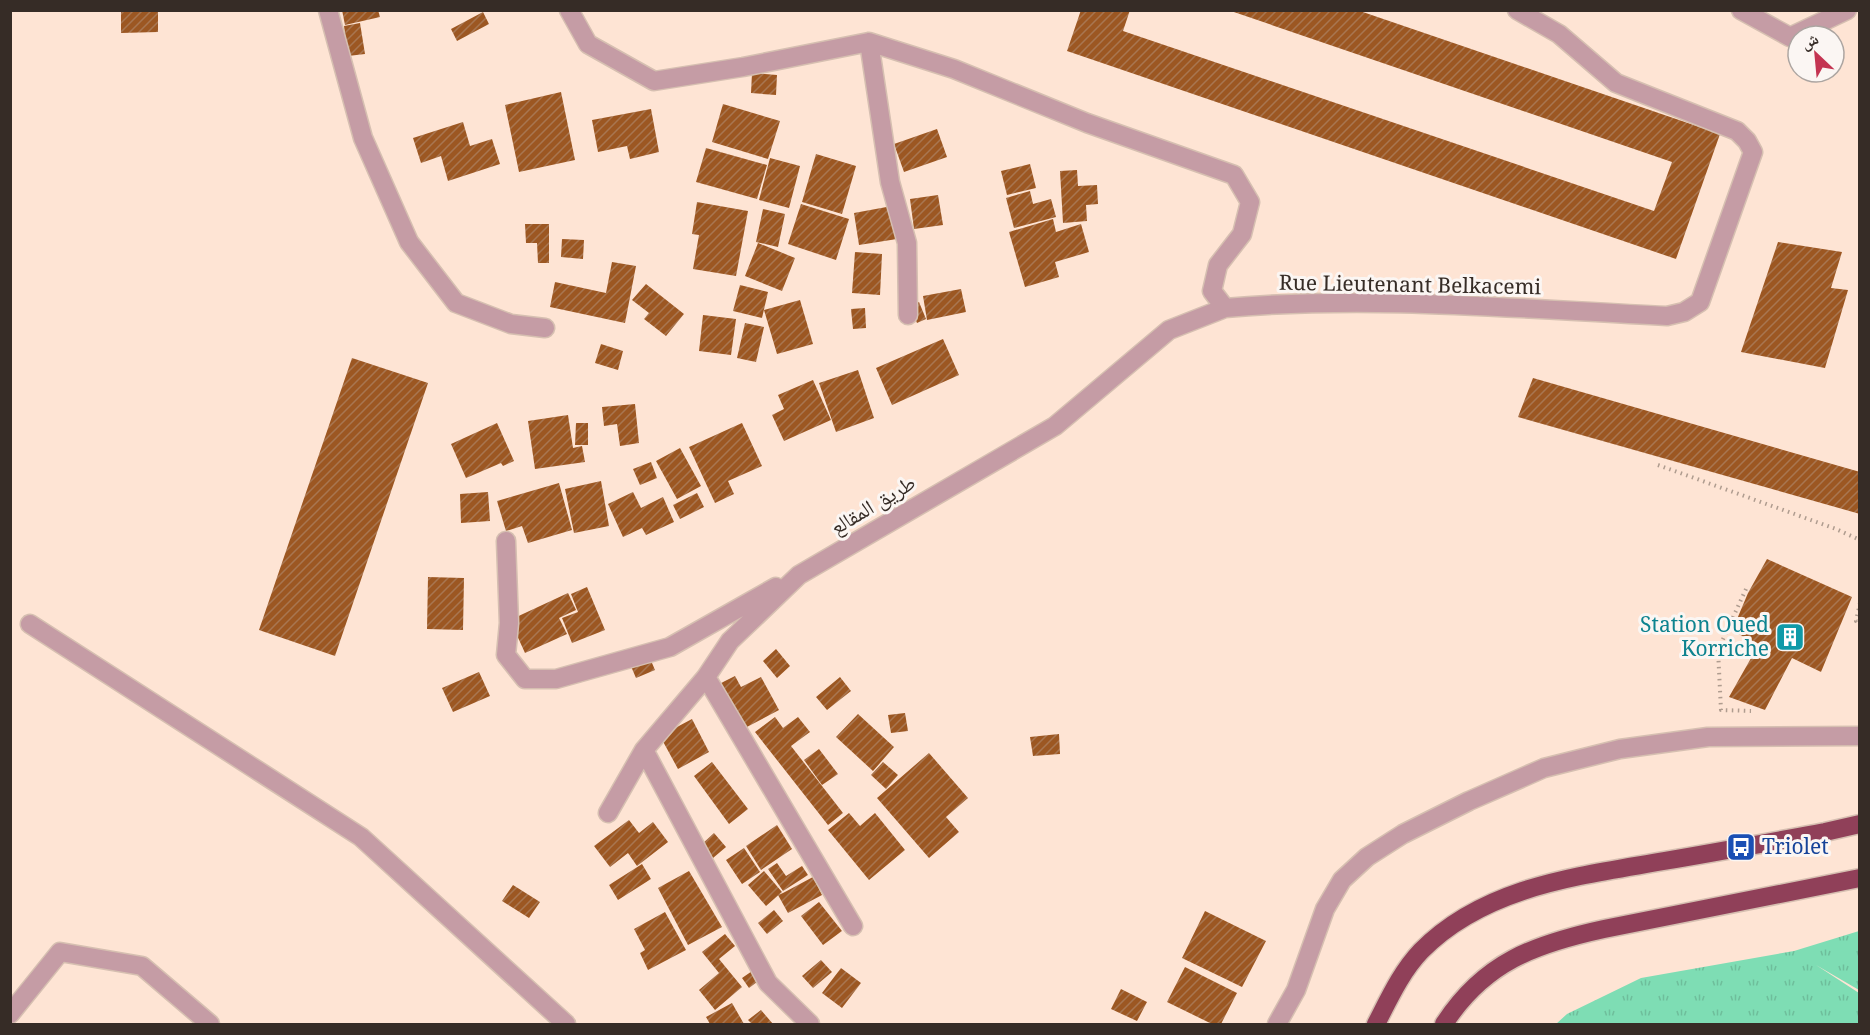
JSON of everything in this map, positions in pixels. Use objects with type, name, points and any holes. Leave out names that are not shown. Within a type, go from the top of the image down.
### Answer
[{"type":"highway","points":[[1376,1024],[1404,972],[1421,951],[1445,930],[1471,914],[1510,896],[1553,881],[1860,824]]},
{"type":"highway","points":[[1444,1024],[1467,993],[1485,976],[1512,958],[1541,946],[1604,929],[1860,878]]},
{"type":"street","points":[[328,10],[363,138],[409,242],[456,303],[511,324],[545,328]]},
{"type":"street","points":[[569,10],[588,44],[654,81],[869,42],[954,69],[1087,123],[1234,175],[1250,202],[1242,234],[1218,266],[1212,291],[1225,308]]},
{"type":"street","name":"Rue Lieutenant Belkacemi","points":[[1225,308],[1279,303],[1397,303],[1667,316],[1684,312],[1700,302],[1753,152],[1747,141],[1737,131],[1616,83],[1558,34],[1517,10]]},
{"type":"street","points":[[1741,10],[1790,37],[1847,10]]},
{"type":"street","points":[[869,42],[890,182],[907,243],[908,315]]},
{"type":"street","name":"طريق المقالع","points":[[608,813],[644,750],[706,677],[730,641],[799,575],[1054,426],[1169,330],[1225,308]]},
{"type":"street","points":[[506,541],[509,623],[506,655],[525,679],[556,679],[670,647],[799,575]]},
{"type":"street","points":[[30,624],[361,837],[566,1024]]},
{"type":"street","points":[[706,677],[853,926]]},
{"type":"street","points":[[1277,1024],[1296,990],[1325,909],[1342,880],[1367,857],[1403,834],[1544,768],[1620,749],[1708,737],[1860,736]]},
{"type":"street","points":[[644,750],[768,983],[810,1024]]},
{"type":"street","points":[[10,1014],[60,952],[142,966],[210,1024]]},
{"type":"path","points":[[1658,465],[1836,529],[1860,540]]},
{"type":"path","points":[[1746,589],[1718,650],[1721,710],[1756,712]]},
{"type":"path","points":[[1860,603],[1856,621],[1860,623]]},
{"type":"green space","points":[[1859,931],[1859,990],[1816,965],[1859,993],[1859,1024],[1556,1024],[1567,1014],[1641,978],[1794,951]]},
{"type":"building","points":[[121,10],[158,10],[158,32],[121,33]]},
{"type":"building","points":[[342,10],[378,10],[380,17],[345,25]]},
{"type":"building","points":[[1081,10],[1130,10],[1123,31],[1654,211],[1672,162],[1228,10],[1357,10],[1720,134],[1676,259],[1067,51]]},
{"type":"building","points":[[483,12],[489,24],[457,41],[451,29]]},
{"type":"building","points":[[360,23],[365,54],[348,56],[344,26]]},
{"type":"building","points":[[752,73],[777,75],[776,95],[751,93]]},
{"type":"building","points":[[561,92],[575,160],[519,172],[505,105]]},
{"type":"building","points":[[723,104],[780,121],[768,159],[712,142]]},
{"type":"building","points":[[651,109],[659,152],[630,159],[627,146],[598,152],[592,120]]},
{"type":"building","points":[[463,122],[470,146],[492,139],[500,164],[448,181],[441,156],[421,163],[413,138]]},
{"type":"building","points":[[937,129],[947,157],[904,172],[894,144]]},
{"type":"building","points":[[706,148],[767,165],[757,199],[696,182]]},
{"type":"building","points":[[816,154],[856,166],[842,214],[802,202]]},
{"type":"building","points":[[770,158],[800,166],[789,208],[759,200]]},
{"type":"building","points":[[1030,164],[1036,188],[1007,195],[1001,171]]},
{"type":"building","points":[[1077,170],[1078,186],[1097,185],[1098,204],[1086,205],[1087,221],[1063,223],[1060,171]]},
{"type":"building","points":[[1030,191],[1033,204],[1051,199],[1056,217],[1014,228],[1006,198]]},
{"type":"building","points":[[938,195],[943,225],[914,229],[910,199]]},
{"type":"building","points":[[697,202],[748,211],[736,276],[693,269],[699,235],[692,234]]},
{"type":"building","points":[[801,204],[849,219],[836,260],[788,244]]},
{"type":"building","points":[[892,206],[897,239],[859,245],[854,213]]},
{"type":"building","points":[[763,209],[785,214],[778,247],[756,242]]},
{"type":"building","points":[[1053,219],[1056,232],[1081,224],[1089,252],[1055,262],[1059,277],[1025,287],[1009,232]]},
{"type":"building","points":[[525,224],[549,224],[549,263],[538,263],[537,243],[526,243]]},
{"type":"building","points":[[562,239],[584,240],[583,259],[561,257]]},
{"type":"building","points":[[1778,242],[1842,252],[1831,288],[1848,290],[1825,368],[1741,352]]},
{"type":"building","points":[[758,243],[795,258],[782,291],[745,276]]},
{"type":"building","points":[[855,252],[882,254],[880,295],[852,293]]},
{"type":"building","points":[[612,262],[636,266],[625,323],[550,307],[555,282],[606,293]]},
{"type":"building","points":[[646,284],[684,314],[666,336],[644,319],[649,313],[632,300]]},
{"type":"building","points":[[740,285],[768,292],[762,318],[733,311]]},
{"type":"building","points":[[961,289],[966,312],[927,320],[923,296]]},
{"type":"building","points":[[800,300],[813,344],[777,354],[764,310]]},
{"type":"building","points":[[919,302],[926,319],[917,323],[910,306]]},
{"type":"building","points":[[865,308],[866,328],[853,329],[851,309]]},
{"type":"building","points":[[703,315],[736,319],[731,355],[699,351]]},
{"type":"building","points":[[745,323],[764,327],[756,362],[737,358]]},
{"type":"building","points":[[943,339],[959,375],[892,405],[876,368]]},
{"type":"building","points":[[601,344],[623,351],[618,370],[595,363]]},
{"type":"building","points":[[352,358],[428,383],[335,656],[259,630]]},
{"type":"building","points":[[858,370],[874,418],[836,432],[819,383]]},
{"type":"building","points":[[1533,378],[1860,472],[1860,514],[1518,417]]},
{"type":"building","points":[[813,380],[831,420],[784,441],[772,415],[784,409],[778,395]]},
{"type":"building","points":[[635,404],[639,443],[620,446],[617,424],[604,426],[602,407]]},
{"type":"building","points":[[568,415],[573,448],[582,446],[585,462],[535,469],[528,421]]},
{"type":"building","points":[[497,423],[514,461],[503,466],[501,463],[466,478],[451,444]]},
{"type":"building","points":[[576,423],[588,423],[588,445],[575,445]]},
{"type":"building","points":[[742,423],[762,466],[728,481],[734,494],[715,503],[689,447]]},
{"type":"building","points":[[680,448],[701,486],[677,499],[656,461]]},
{"type":"building","points":[[651,462],[657,478],[640,485],[633,469]]},
{"type":"building","points":[[601,481],[609,526],[574,533],[565,489]]},
{"type":"building","points":[[559,483],[572,530],[528,543],[522,526],[506,531],[497,501]]},
{"type":"building","points":[[488,492],[490,521],[461,523],[460,494]]},
{"type":"building","points":[[633,492],[641,508],[663,497],[674,522],[646,535],[642,528],[623,537],[608,504]]},
{"type":"building","points":[[697,493],[704,507],[680,519],[673,505]]},
{"type":"building","name":"Station Oued Korriche","points":[[1767,559],[1852,597],[1821,672],[1792,658],[1765,710],[1729,697],[1759,644],[1732,631],[1748,593]]},
{"type":"building","points":[[428,577],[464,578],[463,630],[427,629]]},
{"type":"building","points":[[587,587],[605,630],[572,643],[562,618],[578,612],[571,594]]},
{"type":"building","points":[[568,593],[576,610],[559,618],[567,634],[525,653],[510,620]]},
{"type":"building","points":[[776,649],[790,666],[777,678],[763,661]]},
{"type":"building","points":[[649,656],[655,670],[636,678],[630,664]]},
{"type":"building","points":[[479,672],[490,696],[453,712],[442,688]]},
{"type":"building","points":[[735,676],[741,687],[761,677],[779,710],[745,728],[721,683]]},
{"type":"building","points":[[840,677],[851,691],[827,710],[816,697]]},
{"type":"building","points":[[905,713],[908,731],[891,733],[888,715]]},
{"type":"building","points":[[858,714],[894,747],[873,771],[836,737]]},
{"type":"building","points":[[775,717],[783,728],[798,717],[810,732],[791,746],[843,813],[828,825],[755,732]]},
{"type":"building","points":[[692,719],[709,752],[678,769],[660,736]]},
{"type":"building","points":[[1059,734],[1060,754],[1033,756],[1030,737]]},
{"type":"building","points":[[819,749],[838,774],[822,785],[804,760]]},
{"type":"building","points":[[929,753],[968,798],[946,817],[959,832],[929,858],[877,798]]},
{"type":"building","points":[[712,762],[748,809],[729,824],[694,776]]},
{"type":"building","points":[[883,762],[898,775],[886,789],[871,775]]},
{"type":"building","points":[[849,813],[860,826],[875,813],[905,850],[869,880],[828,830]]},
{"type":"building","points":[[629,820],[639,833],[653,822],[668,842],[637,866],[628,853],[610,867],[594,846]]},
{"type":"building","points":[[777,825],[792,849],[761,870],[746,846]]},
{"type":"building","points":[[714,833],[726,847],[713,858],[701,845]]},
{"type":"building","points":[[744,848],[760,872],[742,884],[726,860]]},
{"type":"building","points":[[777,863],[786,876],[802,866],[808,875],[783,891],[768,869]]},
{"type":"building","points":[[642,864],[651,879],[618,900],[609,885]]},
{"type":"building","points":[[689,871],[722,927],[688,945],[658,888]]},
{"type":"building","points":[[764,871],[782,892],[766,906],[748,885]]},
{"type":"building","points":[[813,877],[822,895],[788,913],[778,895]]},
{"type":"building","points":[[513,885],[540,902],[529,918],[502,901]]},
{"type":"building","points":[[819,902],[842,931],[823,945],[801,916]]},
{"type":"building","points":[[774,910],[783,921],[767,934],[758,923]]},
{"type":"building","points":[[1205,911],[1266,941],[1242,987],[1182,958]]},
{"type":"building","points":[[665,912],[686,950],[648,970],[640,953],[645,950],[634,929]]},
{"type":"building","points":[[725,934],[735,946],[719,959],[742,987],[715,1010],[699,990],[719,973],[702,952]]},
{"type":"building","points":[[821,960],[832,972],[813,988],[802,976]]},
{"type":"building","points":[[758,967],[765,976],[749,988],[742,978]]},
{"type":"building","points":[[1185,967],[1237,993],[1221,1024],[1212,1024],[1167,1002]]},
{"type":"building","points":[[841,968],[861,983],[842,1008],[822,993]]},
{"type":"building","points":[[1121,989],[1147,1002],[1137,1021],[1111,1009]]},
{"type":"building","points":[[732,1003],[744,1024],[710,1024],[706,1017]]},
{"type":"building","points":[[761,1010],[773,1024],[752,1024],[748,1020]]},
{"type":"place","name":"Station Oued Korriche","points":[[1790,637]]},
{"type":"place","name":"Triolet","points":[[1741,847]]}]
